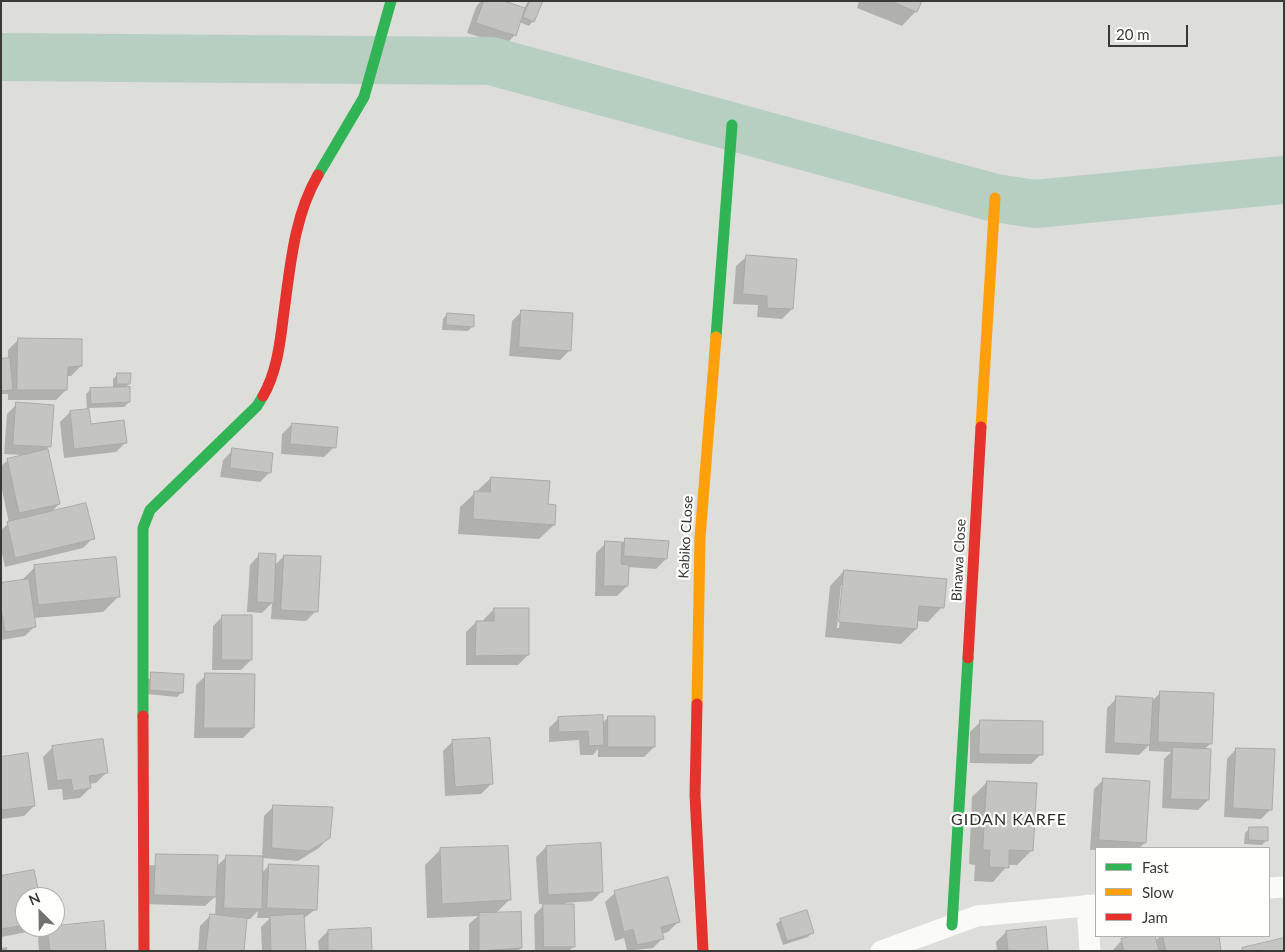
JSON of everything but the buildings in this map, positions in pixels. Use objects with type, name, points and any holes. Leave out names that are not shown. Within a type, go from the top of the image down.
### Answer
[{"type":"street","points":[[144,951],[143,528],[150,510],[257,406],[270,384],[280,342],[293,247],[306,196],[364,97],[391,1]]},
{"type":"street","name":"Kabiko CLose","points":[[703,951],[695,795],[700,538],[732,125]]},
{"type":"street","name":"Binawa Close","points":[[952,925],[995,198]]},
{"type":"street","points":[[1270,888],[1284,886]]},
{"type":"street","points":[[881,951],[977,916],[1091,905],[1090,951]]},
{"type":"waterway","points":[[1,57],[491,61],[995,198],[1035,204],[1284,180]]},
{"type":"traffic: fast","points":[[318,175],[364,97],[391,1]]},
{"type":"traffic: fast","points":[[716,337],[732,125]]},
{"type":"traffic: fast","points":[[143,716],[143,528],[150,510],[257,406],[263,396]]},
{"type":"traffic: fast","points":[[952,925],[968,658]]},
{"type":"traffic: slow","points":[[981,427],[995,198]]},
{"type":"traffic: slow","points":[[697,704],[700,538],[716,337]]},
{"type":"traffic: jam","points":[[263,396],[277,359],[298,227],[303,209],[318,175]]},
{"type":"traffic: jam","points":[[968,658],[981,427]]},
{"type":"traffic: jam","points":[[697,704],[695,795],[703,951]]},
{"type":"traffic: jam","points":[[143,716],[144,951]]},
{"type":"district","name":"GIDAN KARFE","points":[[1009,820]]}]
